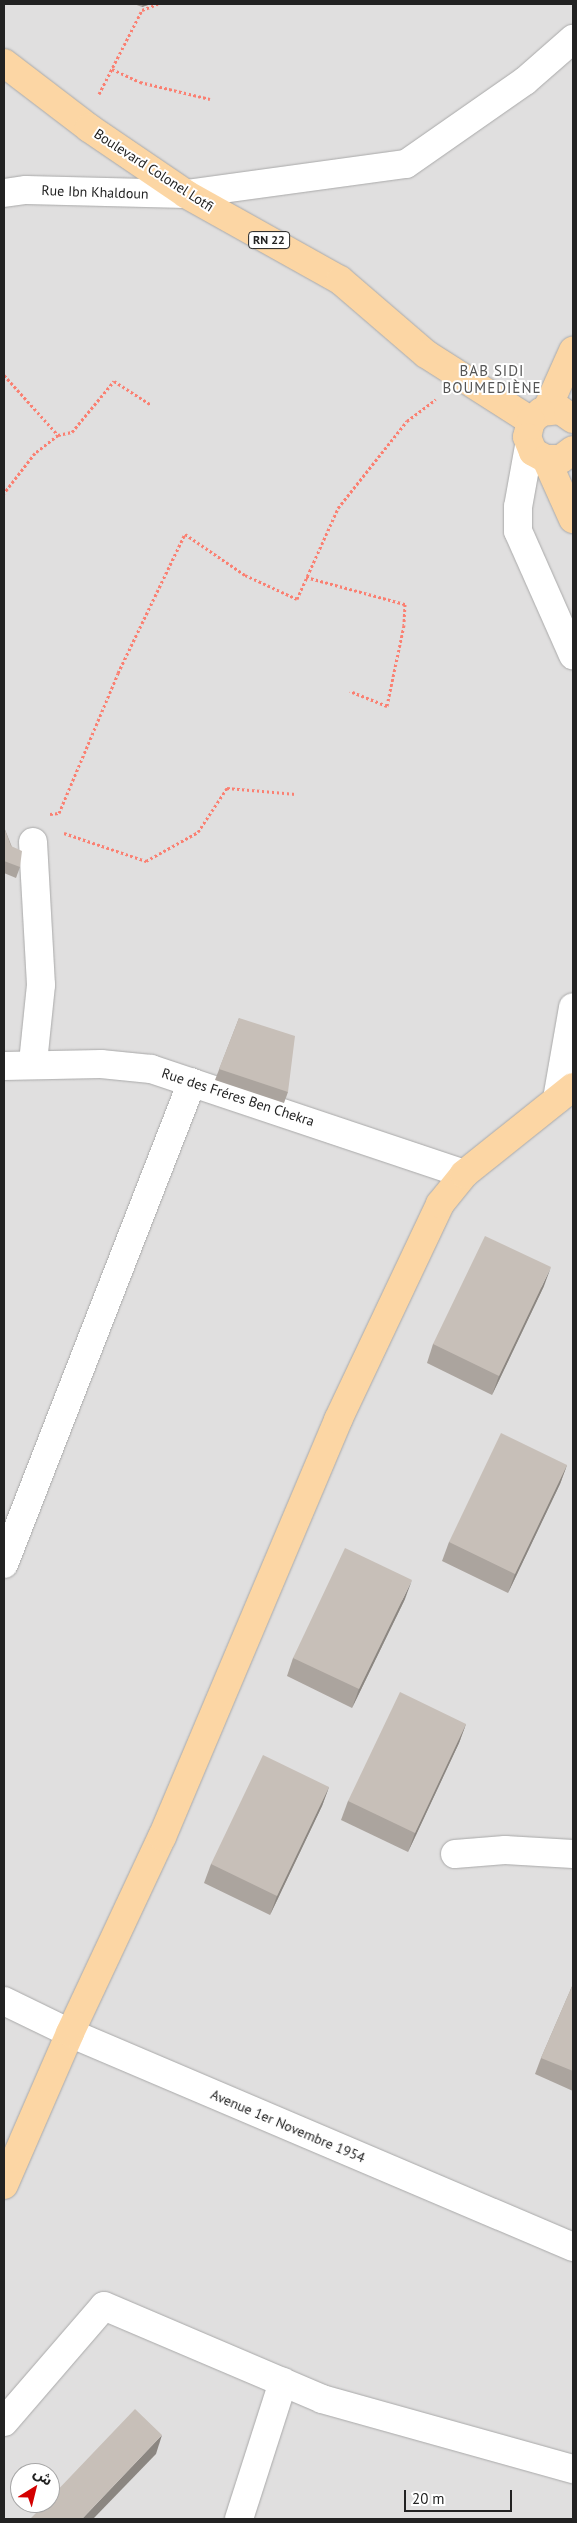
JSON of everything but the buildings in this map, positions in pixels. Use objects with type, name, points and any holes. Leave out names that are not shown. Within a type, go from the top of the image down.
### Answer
[{"type":"main road","name":"Boulevard Colonel Lotfi","points":[[4,64],[89,128],[186,194],[340,280],[426,354],[538,434],[560,410],[573,419]]},
{"type":"main road","points":[[573,351],[538,434],[573,519]]},
{"type":"main road","points":[[538,434],[561,459],[573,451]]},
{"type":"main road","points":[[4,2185],[70,2033],[162,1837],[342,1411],[440,1204],[464,1174],[565,1093]]},
{"type":"street","name":"Rue Ibn Khaldoun","points":[[4,193],[26,190],[186,194],[406,164],[525,81],[573,39]]},
{"type":"street","points":[[538,434],[518,507],[518,531],[573,655]]},
{"type":"street","points":[[33,1063],[41,985],[34,832]]},
{"type":"street","points":[[565,1093],[573,1007]]},
{"type":"street","name":"Rue des Fréres Ben Chekra","points":[[4,1066],[33,1063],[101,1064],[151,1069],[464,1174]]},
{"type":"street","points":[[4,1564],[192,1082]]},
{"type":"street","points":[[455,1854],[505,1850],[573,1854]]},
{"type":"street","name":"Avenue 1er Novembre 1954","points":[[4,2001],[70,2033],[573,2247]]},
{"type":"street","points":[[4,2422],[104,2306],[322,2398],[573,2469]]},
{"type":"street","points":[[239,2519],[283,2382]]},
{"type":"path","points":[[89,128],[100,91],[142,10],[158,4]]},
{"type":"path","points":[[112,68],[140,82],[210,99]]},
{"type":"path","points":[[4,375],[58,435]]},
{"type":"path","points":[[4,493],[35,453],[58,435],[72,432],[114,381],[150,404]]},
{"type":"path","points":[[296,794],[228,788],[198,832],[146,861],[34,832],[36,815],[59,813],[118,673],[185,534],[245,575],[297,599],[338,508],[407,421],[442,395]]},
{"type":"path","points":[[306,577],[405,604],[404,625],[387,706],[350,691]]},
{"type":"shaded area","points":[[4,4],[573,4],[573,2519],[4,2519]]},
{"type":"district","name":"BAB SIDI BOUMEDIÈNE","points":[[492,378]]}]
